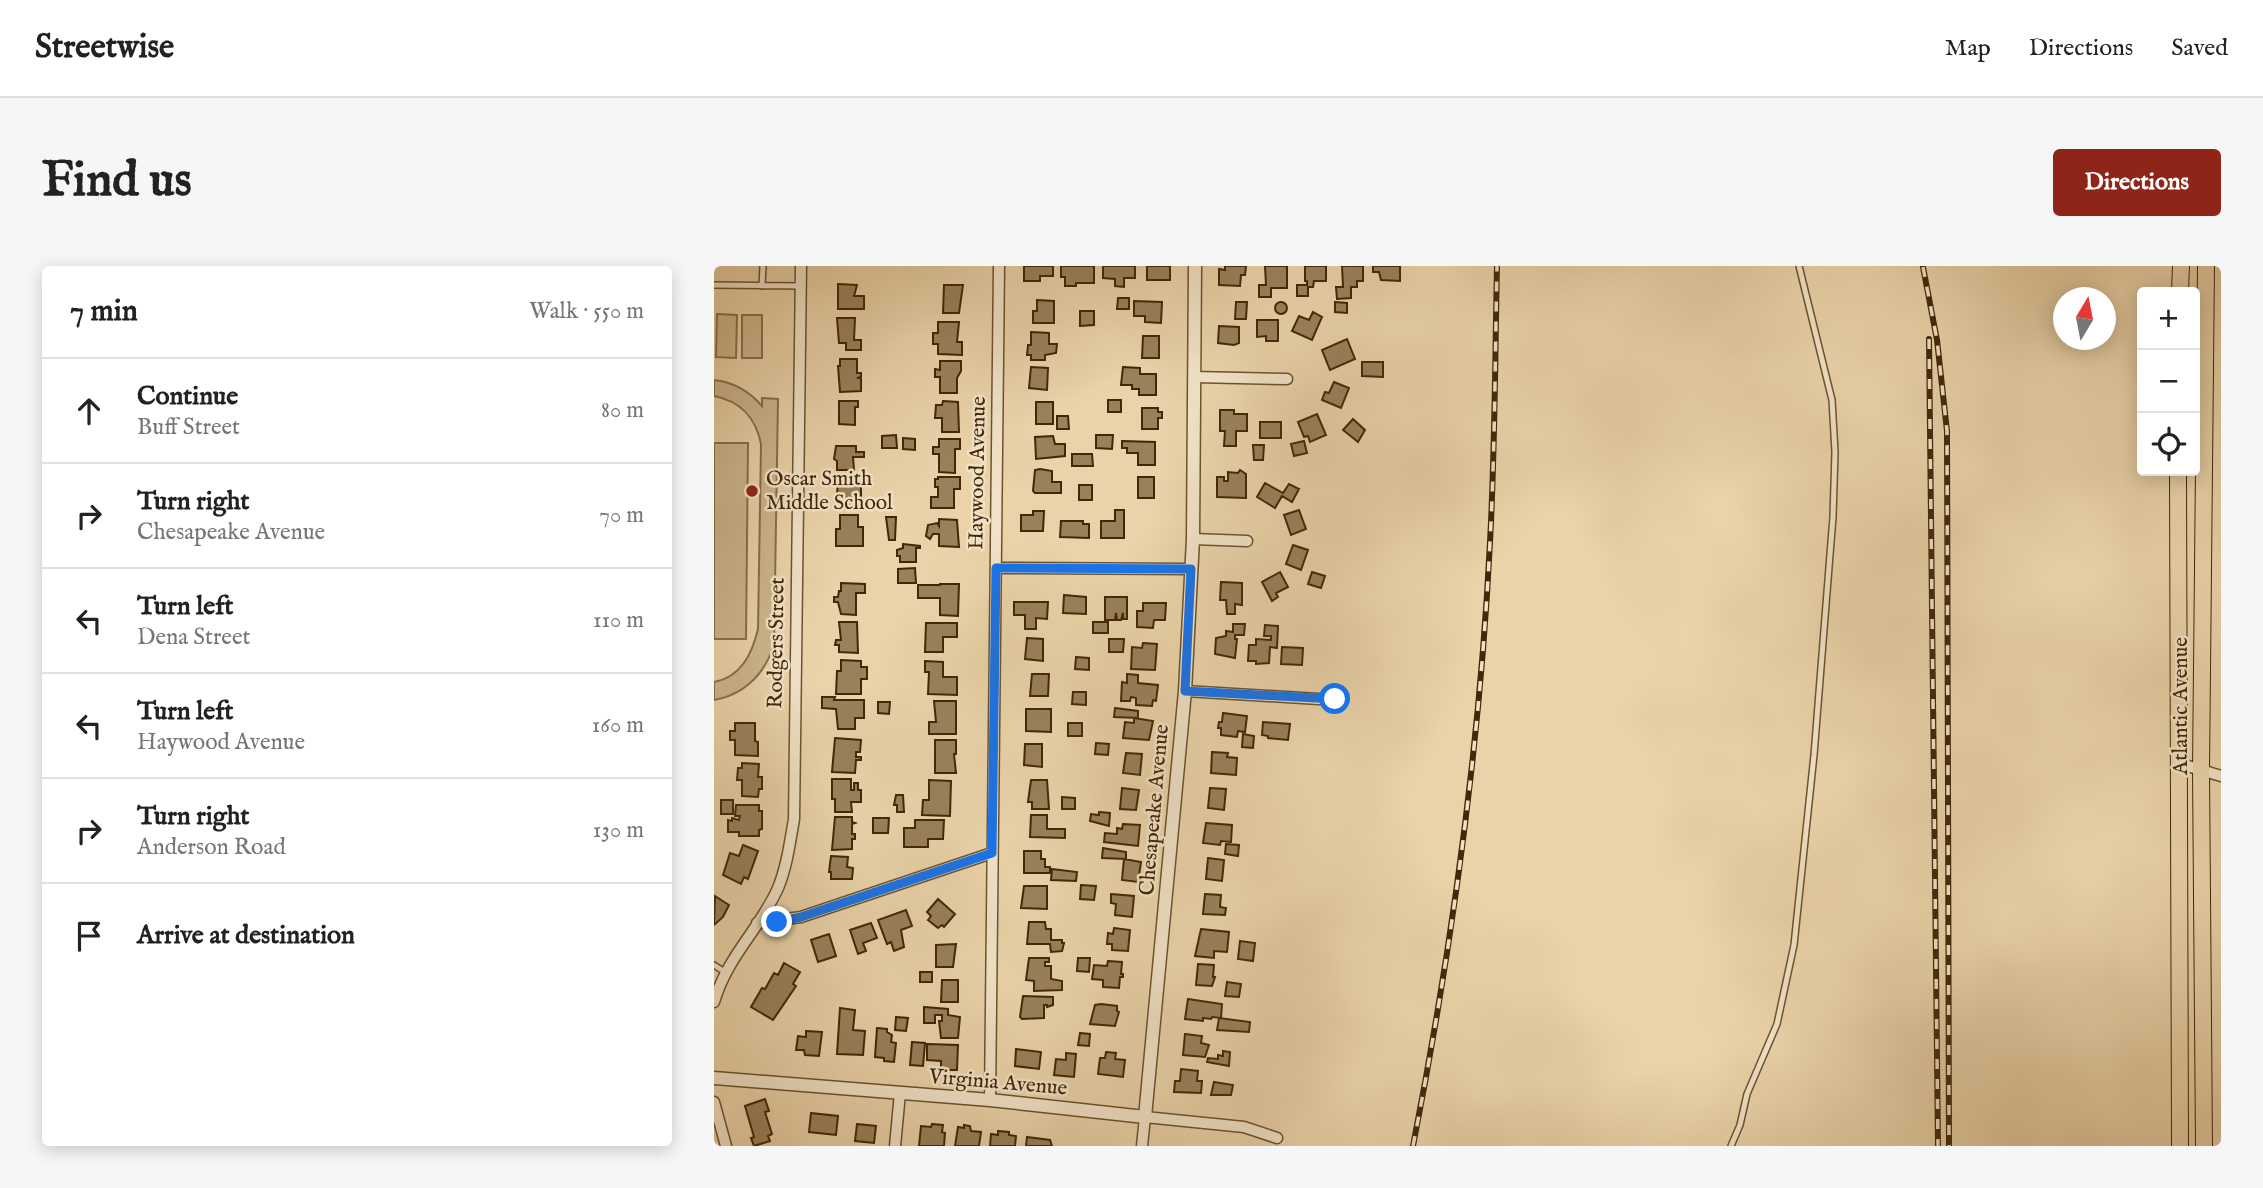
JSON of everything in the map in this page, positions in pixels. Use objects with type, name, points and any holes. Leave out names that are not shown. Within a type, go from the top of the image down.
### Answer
[{"type":"main road","points":[[2180,287],[2181,266]]},
{"type":"main road","name":"Atlantic Avenue","points":[[2204,1146],[2201,770],[2206,266]]},
{"type":"main road","name":"Atlantic Avenue","points":[[2178,476],[2180,1146]]},
{"type":"street","name":"Rodgers Street","points":[[714,1002],[725,972],[778,888],[794,819],[801,266]]},
{"type":"street","name":"Haywood Avenue","points":[[990,1100],[999,266]]},
{"type":"street","name":"Chesapeake Avenue","points":[[1142,1146],[1185,691],[1193,539],[1195,266]]},
{"type":"street","points":[[1194,377],[1287,379]]},
{"type":"street","points":[[1193,539],[1247,541]]},
{"type":"street","points":[[996,568],[1191,569]]},
{"type":"street","points":[[1185,691],[1335,699]]},
{"type":"street","points":[[2178,763],[2221,776]]},
{"type":"street","points":[[757,923],[788,921],[992,853]]},
{"type":"street","name":"Virginia Avenue","points":[[714,1078],[990,1100],[1244,1127],[1277,1138]]},
{"type":"street","points":[[895,1146],[900,1093]]},
{"type":"street","points":[[714,1102],[726,1146]]},
{"type":"lane","points":[[762,286],[763,266]]},
{"type":"lane","points":[[1731,1146],[1740,1125],[1747,1094],[1777,1024],[1794,945],[1814,755],[1833,517],[1835,452],[1832,400],[1800,266]]},
{"type":"lane","points":[[714,285],[800,286]]},
{"type":"lane","points":[[714,965],[725,972]]},
{"type":"shaded area","points":[[717,314],[737,315],[736,358],[716,357]]},
{"type":"shaded area","points":[[742,315],[762,315],[762,358],[742,358]]},
{"type":"shaded area","points":[[714,380],[740,388],[762,406],[762,398],[778,399],[774,645],[765,665],[752,682],[735,693],[714,700],[714,682],[731,675],[744,663],[758,629],[761,444],[755,426],[745,412],[732,402],[714,396]]},
{"type":"shaded area","points":[[714,443],[748,443],[746,639],[714,639]]},
{"type":"building","points":[[1024,266],[1053,266],[1053,276],[1040,276],[1040,281],[1024,281]]},
{"type":"building","points":[[1061,266],[1094,266],[1094,283],[1065,286],[1065,277],[1061,277]]},
{"type":"building","points":[[1103,266],[1135,266],[1135,278],[1124,278],[1124,287],[1115,286],[1115,279],[1103,278]]},
{"type":"building","points":[[1147,266],[1170,266],[1170,280],[1147,280]]},
{"type":"building","points":[[1225,266],[1246,266],[1245,275],[1241,275],[1240,286],[1219,285],[1219,269],[1225,270]]},
{"type":"building","points":[[1265,266],[1287,266],[1287,288],[1271,288],[1271,297],[1259,297],[1259,285],[1266,285]]},
{"type":"building","points":[[1305,266],[1326,266],[1326,281],[1314,281],[1313,287],[1308,287],[1308,296],[1297,296],[1297,285],[1307,285]]},
{"type":"building","points":[[1342,266],[1363,266],[1363,281],[1357,281],[1357,287],[1351,287],[1351,298],[1337,299],[1336,287],[1343,287]]},
{"type":"building","points":[[1373,266],[1400,266],[1400,281],[1381,280],[1379,272],[1373,272]]},
{"type":"building","points":[[838,284],[857,285],[854,296],[864,296],[864,309],[838,309]]},
{"type":"building","points":[[944,285],[963,285],[959,313],[943,313]]},
{"type":"building","points":[[1118,298],[1129,298],[1129,309],[1117,309]]},
{"type":"building","points":[[1037,300],[1054,301],[1054,323],[1033,323]]},
{"type":"building","points":[[1134,301],[1162,302],[1161,323],[1145,322],[1145,316],[1134,316]]},
{"type":"building","points":[[1236,302],[1247,302],[1246,319],[1235,319]]},
{"type":"building","points":[[1281,302],[1287,308],[1281,314],[1275,308]]},
{"type":"building","points":[[1335,302],[1347,303],[1347,313],[1335,312]]},
{"type":"building","points":[[1080,311],[1094,311],[1094,325],[1080,326]]},
{"type":"building","points":[[1313,312],[1322,317],[1312,340],[1292,331],[1299,316],[1309,320]]},
{"type":"building","points":[[837,318],[855,318],[854,340],[861,340],[861,350],[846,350],[846,343],[839,343]]},
{"type":"building","points":[[1257,320],[1278,320],[1278,341],[1266,341],[1266,336],[1257,337]]},
{"type":"building","points":[[938,322],[959,322],[957,342],[962,342],[962,355],[938,354],[938,344],[933,344],[933,333],[938,333]]},
{"type":"building","points":[[1219,326],[1239,327],[1239,343],[1218,343]]},
{"type":"building","points":[[1031,332],[1049,333],[1049,344],[1057,344],[1056,353],[1045,355],[1045,360],[1031,360],[1031,355],[1027,355],[1028,345],[1031,345]]},
{"type":"building","points":[[1143,336],[1159,336],[1159,358],[1142,358]]},
{"type":"building","points":[[1347,339],[1355,359],[1330,370],[1322,350]]},
{"type":"building","points":[[840,359],[857,359],[857,373],[861,373],[861,377],[857,378],[861,378],[861,391],[840,392]]},
{"type":"building","points":[[940,361],[961,361],[957,393],[940,393],[940,377],[935,377],[935,369],[940,370]]},
{"type":"building","points":[[1362,362],[1383,362],[1383,377],[1362,376]]},
{"type":"building","points":[[1031,367],[1048,368],[1047,390],[1029,388]]},
{"type":"building","points":[[1123,367],[1140,368],[1140,374],[1156,374],[1156,395],[1139,395],[1139,389],[1132,389],[1132,385],[1121,385]]},
{"type":"building","points":[[1334,382],[1349,388],[1341,408],[1322,400]]},
{"type":"building","points":[[1108,400],[1121,400],[1121,412],[1108,412]]},
{"type":"building","points":[[839,401],[858,401],[858,407],[855,407],[855,425],[839,424]]},
{"type":"building","points":[[943,401],[958,402],[959,432],[942,432],[942,418],[935,418],[936,405],[942,405]]},
{"type":"building","points":[[1036,402],[1053,402],[1053,424],[1036,424]]},
{"type":"building","points":[[1142,408],[1158,408],[1158,412],[1162,412],[1162,418],[1158,418],[1158,429],[1142,429]]},
{"type":"building","points":[[1220,410],[1247,414],[1247,431],[1236,431],[1236,446],[1224,446],[1225,431],[1220,431]]},
{"type":"building","points":[[1317,414],[1326,435],[1310,442],[1308,436],[1304,437],[1298,422]]},
{"type":"building","points":[[1057,416],[1068,416],[1069,429],[1057,429]]},
{"type":"building","points":[[1353,419],[1365,430],[1358,442],[1343,430]]},
{"type":"building","points":[[1260,422],[1281,422],[1281,438],[1260,438]]},
{"type":"building","points":[[896,435],[897,448],[882,448],[882,436]]},
{"type":"building","points":[[1096,435],[1113,435],[1112,449],[1096,448]]},
{"type":"building","points":[[1053,436],[1055,444],[1065,444],[1065,456],[1036,459],[1035,437]]},
{"type":"building","points":[[903,438],[915,439],[915,450],[903,449]]},
{"type":"building","points":[[939,439],[960,439],[960,449],[955,449],[955,473],[939,472],[939,454],[933,454],[933,447],[939,447]]},
{"type":"building","points":[[1122,441],[1155,442],[1155,465],[1138,465],[1138,453],[1127,453],[1127,448],[1122,448]]},
{"type":"building","points":[[1304,441],[1307,453],[1294,456],[1291,444]]},
{"type":"building","points":[[1253,445],[1264,445],[1263,460],[1254,460]]},
{"type":"building","points":[[836,446],[856,446],[856,452],[864,452],[864,457],[853,457],[854,470],[837,470],[837,461],[834,459]]},
{"type":"building","points":[[1072,454],[1092,454],[1093,466],[1072,466]]},
{"type":"building","points":[[1035,470],[1052,471],[1052,482],[1061,482],[1061,493],[1033,491]]},
{"type":"building","points":[[1240,470],[1246,474],[1246,498],[1217,497],[1217,477],[1224,477],[1224,481],[1228,481],[1228,472],[1238,473]]},
{"type":"building","points":[[960,477],[960,489],[954,489],[954,508],[931,508],[931,497],[938,497],[935,479]]},
{"type":"building","points":[[1138,477],[1154,477],[1154,498],[1138,498]]},
{"type":"building","points":[[838,481],[861,483],[861,509],[836,508]]},
{"type":"building","points":[[1265,483],[1283,493],[1289,484],[1299,489],[1292,502],[1282,496],[1275,508],[1257,497]]},
{"type":"building","points":[[1079,485],[1092,485],[1092,500],[1079,500]]},
{"type":"building","points":[[1115,510],[1124,510],[1124,538],[1101,538],[1101,521],[1115,521]]},
{"type":"building","points":[[1299,510],[1306,529],[1291,535],[1284,515]]},
{"type":"building","points":[[1033,511],[1044,511],[1043,531],[1021,531],[1021,515],[1033,515]]},
{"type":"building","points":[[840,515],[858,515],[858,527],[863,527],[863,546],[836,546],[836,529],[840,529]]},
{"type":"building","points":[[886,517],[896,517],[895,540],[889,540]]},
{"type":"building","points":[[939,519],[957,520],[959,547],[939,546],[939,534],[933,534],[930,539],[926,536],[928,525],[937,523],[939,526]]},
{"type":"building","points":[[1061,521],[1083,521],[1083,524],[1089,524],[1089,538],[1060,537]]},
{"type":"building","points":[[903,544],[920,546],[916,548],[916,562],[900,562],[897,550],[903,548]]},
{"type":"building","points":[[1293,545],[1308,550],[1301,570],[1286,564]]},
{"type":"building","points":[[915,568],[916,583],[898,583],[898,569]]},
{"type":"building","points":[[1280,572],[1288,587],[1276,593],[1278,597],[1272,601],[1262,582]]},
{"type":"building","points":[[1312,572],[1325,576],[1321,588],[1308,584]]},
{"type":"building","points":[[1221,582],[1242,583],[1242,605],[1235,604],[1235,614],[1227,614],[1226,600],[1220,600]]},
{"type":"building","points":[[841,583],[865,584],[865,593],[856,593],[856,615],[841,614],[838,602],[834,602],[834,597],[838,597],[841,591]]},
{"type":"building","points":[[959,584],[958,616],[940,615],[940,598],[918,598],[918,585]]},
{"type":"building","points":[[1064,595],[1086,597],[1086,614],[1063,613]]},
{"type":"building","points":[[1105,597],[1127,597],[1127,619],[1123,619],[1123,613],[1121,620],[1117,620],[1116,613],[1115,620],[1105,620]]},
{"type":"building","points":[[1014,602],[1048,602],[1047,619],[1036,618],[1036,629],[1025,629],[1025,615],[1014,615]]},
{"type":"building","points":[[1143,603],[1166,603],[1165,620],[1154,620],[1153,628],[1137,627],[1137,611],[1143,611]]},
{"type":"building","points":[[839,622],[857,622],[858,653],[839,652],[839,645],[835,645],[836,640],[841,640]]},
{"type":"building","points":[[1093,622],[1108,622],[1108,633],[1093,633]]},
{"type":"building","points":[[926,623],[957,623],[957,637],[943,637],[943,652],[925,652]]},
{"type":"building","points":[[1233,624],[1245,624],[1244,635],[1235,635],[1235,658],[1215,654],[1216,638],[1226,636],[1226,631],[1233,632]]},
{"type":"building","points":[[1265,625],[1278,626],[1277,648],[1270,647],[1269,663],[1256,664],[1256,661],[1248,661],[1249,645],[1256,645],[1256,639],[1271,640],[1271,636],[1264,636]]},
{"type":"building","points":[[1027,638],[1043,639],[1043,661],[1025,659]]},
{"type":"building","points":[[1109,639],[1124,639],[1123,652],[1109,652]]},
{"type":"building","points":[[1143,643],[1157,644],[1155,670],[1131,669],[1132,647],[1142,648]]},
{"type":"building","points":[[1282,647],[1303,648],[1302,665],[1281,664]]},
{"type":"building","points":[[1076,657],[1089,658],[1089,670],[1075,669]]},
{"type":"building","points":[[841,660],[861,661],[861,667],[867,667],[867,679],[861,679],[861,694],[836,694],[837,671],[841,671]]},
{"type":"building","points":[[925,661],[943,662],[943,677],[957,677],[957,695],[928,694],[929,672],[925,672]]},
{"type":"building","points":[[1032,674],[1049,674],[1048,696],[1030,696]]},
{"type":"building","points":[[1127,674],[1138,675],[1138,683],[1158,685],[1156,701],[1153,700],[1152,706],[1136,705],[1136,698],[1131,697],[1130,701],[1121,701],[1122,682],[1127,683]]},
{"type":"building","points":[[1073,692],[1086,692],[1086,705],[1072,704]]},
{"type":"building","points":[[822,697],[835,697],[834,700],[864,700],[864,718],[855,718],[855,729],[838,729],[836,709],[822,708]]},
{"type":"building","points":[[934,701],[956,701],[956,734],[929,734],[929,722],[936,722]]},
{"type":"building","points":[[878,702],[890,702],[889,714],[878,713]]},
{"type":"building","points":[[1115,708],[1138,711],[1138,718],[1114,717]]},
{"type":"building","points":[[1026,709],[1051,709],[1051,732],[1026,731]]},
{"type":"building","points":[[1223,713],[1247,716],[1245,732],[1238,731],[1237,737],[1221,735],[1221,728],[1218,728]]},
{"type":"building","points":[[1134,718],[1153,721],[1149,740],[1123,738],[1125,722],[1134,723]]},
{"type":"building","points":[[1263,722],[1290,724],[1288,740],[1262,735]]},
{"type":"building","points":[[735,723],[755,723],[758,756],[735,755],[735,740],[730,740],[730,731],[735,731]]},
{"type":"building","points":[[1068,723],[1082,723],[1082,736],[1068,736]]},
{"type":"building","points":[[1243,734],[1254,736],[1253,748],[1242,747]]},
{"type":"building","points":[[835,738],[861,740],[860,752],[856,752],[856,757],[861,757],[861,760],[856,760],[855,773],[832,772]]},
{"type":"building","points":[[935,740],[956,740],[956,773],[935,773]]},
{"type":"building","points":[[1096,743],[1109,744],[1108,755],[1095,754]]},
{"type":"building","points":[[1025,744],[1042,744],[1042,767],[1024,765]]},
{"type":"building","points":[[1212,752],[1228,753],[1227,757],[1237,758],[1236,775],[1211,773]]},
{"type":"building","points":[[1126,753],[1142,754],[1140,775],[1123,773]]},
{"type":"building","points":[[742,763],[759,764],[758,777],[762,777],[762,789],[759,789],[758,797],[742,796],[742,780],[737,780],[738,768],[742,768]]},
{"type":"building","points":[[832,779],[851,779],[851,790],[854,790],[854,783],[858,783],[861,802],[851,802],[852,812],[835,812]]},
{"type":"building","points":[[929,780],[951,781],[950,816],[922,815],[923,800],[929,800]]},
{"type":"building","points":[[1031,780],[1047,780],[1049,809],[1032,809],[1032,802],[1028,802]]},
{"type":"building","points":[[1122,788],[1139,790],[1136,810],[1120,809]]},
{"type":"building","points":[[1210,788],[1226,789],[1224,810],[1208,808]]},
{"type":"building","points":[[896,795],[903,795],[904,812],[897,812],[897,805],[894,805]]},
{"type":"building","points":[[1062,797],[1075,798],[1075,809],[1062,809]]},
{"type":"building","points":[[721,800],[733,800],[733,814],[721,814]]},
{"type":"building","points":[[736,805],[759,805],[759,811],[762,811],[762,829],[759,830],[759,836],[739,836],[739,832],[728,832],[728,820],[739,820],[740,816],[735,816]]},
{"type":"building","points":[[1099,812],[1110,813],[1109,826],[1090,821],[1091,814],[1099,815]]},
{"type":"building","points":[[1031,815],[1047,815],[1047,829],[1065,829],[1065,838],[1030,837]]},
{"type":"building","points":[[835,817],[852,817],[852,822],[855,823],[852,824],[852,834],[855,834],[855,839],[852,839],[852,849],[832,850]]},
{"type":"building","points":[[873,818],[889,818],[888,833],[873,833]]},
{"type":"building","points":[[915,820],[944,820],[943,839],[928,839],[928,847],[904,847],[904,828],[915,828]]},
{"type":"building","points":[[1206,823],[1232,825],[1231,842],[1221,841],[1220,845],[1203,843]]},
{"type":"building","points":[[1123,824],[1140,825],[1138,846],[1104,842],[1105,833],[1117,834],[1117,828],[1122,829]]},
{"type":"building","points":[[1226,844],[1239,845],[1238,856],[1225,854]]},
{"type":"building","points":[[743,845],[758,851],[748,879],[744,877],[741,884],[723,875],[730,853],[739,856]]},
{"type":"building","points":[[1103,848],[1126,852],[1126,859],[1102,858]]},
{"type":"building","points":[[1024,851],[1041,851],[1041,859],[1045,859],[1045,867],[1050,867],[1050,873],[1024,873]]},
{"type":"building","points":[[831,856],[848,857],[847,867],[853,868],[852,879],[831,879]]},
{"type":"building","points":[[1208,858],[1224,860],[1222,881],[1206,879]]},
{"type":"building","points":[[1124,859],[1141,862],[1138,882],[1122,880]]},
{"type":"building","points":[[1052,869],[1077,872],[1076,881],[1051,880]]},
{"type":"building","points":[[1081,885],[1096,886],[1094,900],[1080,899]]},
{"type":"building","points":[[1024,886],[1047,886],[1047,909],[1021,908]]},
{"type":"building","points":[[1111,894],[1134,896],[1132,917],[1115,915],[1116,904],[1111,903]]},
{"type":"building","points":[[1205,894],[1221,895],[1220,907],[1226,908],[1225,915],[1203,914]]},
{"type":"building","points":[[715,896],[729,905],[723,917],[714,925]]},
{"type":"building","points":[[938,899],[955,914],[944,927],[942,925],[938,928],[928,920],[931,916],[927,912]]},
{"type":"building","points":[[906,910],[912,926],[901,930],[904,947],[894,951],[891,942],[887,944],[878,920]]},
{"type":"building","points":[[1029,922],[1045,922],[1046,929],[1051,929],[1051,940],[1062,940],[1064,943],[1062,951],[1051,952],[1050,944],[1027,944]]},
{"type":"building","points":[[871,923],[877,938],[863,943],[866,951],[858,954],[850,930]]},
{"type":"building","points":[[1114,928],[1130,930],[1128,951],[1112,950],[1112,944],[1107,944],[1108,933],[1113,934]]},
{"type":"building","points":[[1201,929],[1229,932],[1227,952],[1214,951],[1214,958],[1195,956]]},
{"type":"building","points":[[829,934],[836,956],[818,962],[811,940]]},
{"type":"building","points":[[1240,941],[1255,943],[1253,961],[1238,959]]},
{"type":"building","points":[[956,944],[953,967],[936,967],[936,945]]},
{"type":"building","points":[[1029,958],[1049,958],[1045,966],[1051,966],[1051,979],[1062,981],[1062,990],[1034,991],[1034,981],[1026,980]]},
{"type":"building","points":[[1078,958],[1090,958],[1089,972],[1077,971]]},
{"type":"building","points":[[1108,961],[1122,962],[1123,977],[1120,977],[1119,988],[1103,987],[1103,980],[1092,979],[1094,965],[1107,966]]},
{"type":"building","points":[[784,963],[800,972],[793,984],[796,986],[773,1020],[751,1007],[762,988],[765,989],[774,973],[778,975]]},
{"type":"building","points":[[1198,964],[1214,965],[1215,977],[1212,986],[1196,985]]},
{"type":"building","points":[[920,972],[932,972],[932,982],[920,982]]},
{"type":"building","points":[[942,980],[958,980],[958,1002],[941,1002]]},
{"type":"building","points":[[1227,982],[1241,984],[1239,997],[1225,996]]},
{"type":"building","points":[[1023,996],[1053,997],[1053,1005],[1044,1005],[1044,1018],[1022,1019]]},
{"type":"building","points":[[1188,999],[1222,1004],[1221,1018],[1203,1018],[1203,1021],[1185,1019]]},
{"type":"building","points":[[1095,1005],[1117,1006],[1119,1012],[1115,1026],[1090,1024]]},
{"type":"building","points":[[924,1007],[948,1009],[948,1015],[960,1017],[958,1038],[941,1038],[939,1021],[942,1021],[942,1015],[935,1015],[935,1023],[924,1023]]},
{"type":"building","points":[[840,1008],[855,1010],[853,1030],[865,1031],[863,1055],[837,1054]]},
{"type":"building","points":[[896,1017],[908,1018],[906,1031],[895,1030]]},
{"type":"building","points":[[1219,1018],[1250,1022],[1249,1032],[1217,1030]]},
{"type":"building","points":[[877,1028],[887,1029],[892,1035],[891,1042],[896,1043],[894,1062],[875,1057]]},
{"type":"building","points":[[806,1031],[822,1032],[819,1056],[805,1055],[804,1050],[796,1050],[798,1036],[806,1037]]},
{"type":"building","points":[[1080,1033],[1090,1034],[1089,1046],[1078,1045]]},
{"type":"building","points":[[1185,1034],[1202,1036],[1201,1043],[1209,1045],[1205,1057],[1183,1055]]},
{"type":"building","points":[[912,1042],[925,1043],[923,1066],[910,1065]]},
{"type":"building","points":[[927,1044],[958,1045],[957,1070],[941,1070],[941,1061],[927,1060]]},
{"type":"building","points":[[1016,1049],[1041,1052],[1039,1069],[1015,1066]]},
{"type":"building","points":[[1223,1051],[1230,1052],[1229,1066],[1207,1062],[1208,1058],[1218,1059],[1218,1055],[1223,1056]]},
{"type":"building","points":[[1106,1052],[1116,1053],[1115,1059],[1125,1060],[1123,1077],[1098,1074],[1100,1058],[1105,1058]]},
{"type":"building","points":[[1066,1053],[1076,1054],[1074,1077],[1054,1075],[1056,1059],[1066,1060]]},
{"type":"building","points":[[1181,1069],[1198,1071],[1197,1081],[1202,1081],[1201,1093],[1174,1092],[1175,1081],[1180,1081]]},
{"type":"building","points":[[1214,1082],[1233,1085],[1231,1095],[1211,1095]]},
{"type":"building","points":[[765,1099],[769,1111],[765,1112],[772,1134],[768,1136],[770,1141],[754,1146],[745,1106]]},
{"type":"building","points":[[811,1113],[838,1116],[836,1135],[809,1132]]},
{"type":"building","points":[[857,1124],[876,1126],[874,1143],[855,1141]]},
{"type":"building","points":[[932,1124],[943,1125],[944,1146],[919,1146],[921,1126],[931,1127]]},
{"type":"building","points":[[964,1125],[970,1126],[971,1131],[981,1132],[979,1146],[955,1146],[958,1127],[964,1128]]},
{"type":"building","points":[[998,1131],[1016,1136],[1015,1146],[990,1146],[991,1134],[998,1135]]},
{"type":"building","points":[[1027,1137],[1050,1140],[1052,1146],[1026,1146]]},
{"type":"railway","points":[[1413,1146],[1452,921],[1472,770],[1492,508],[1497,266]]},
{"type":"railway","points":[[1923,267],[1937,340],[1947,431],[1949,1146]]},
{"type":"railway","points":[[1929,339],[1938,1146]]},
{"type":"place","name":"Oscar Smith Middle School","points":[[752,491]]},
{"type":"route","points":[[777,922],[801,917],[992,853],[996,568],[1191,569],[1185,691],[1335,699]]}]
